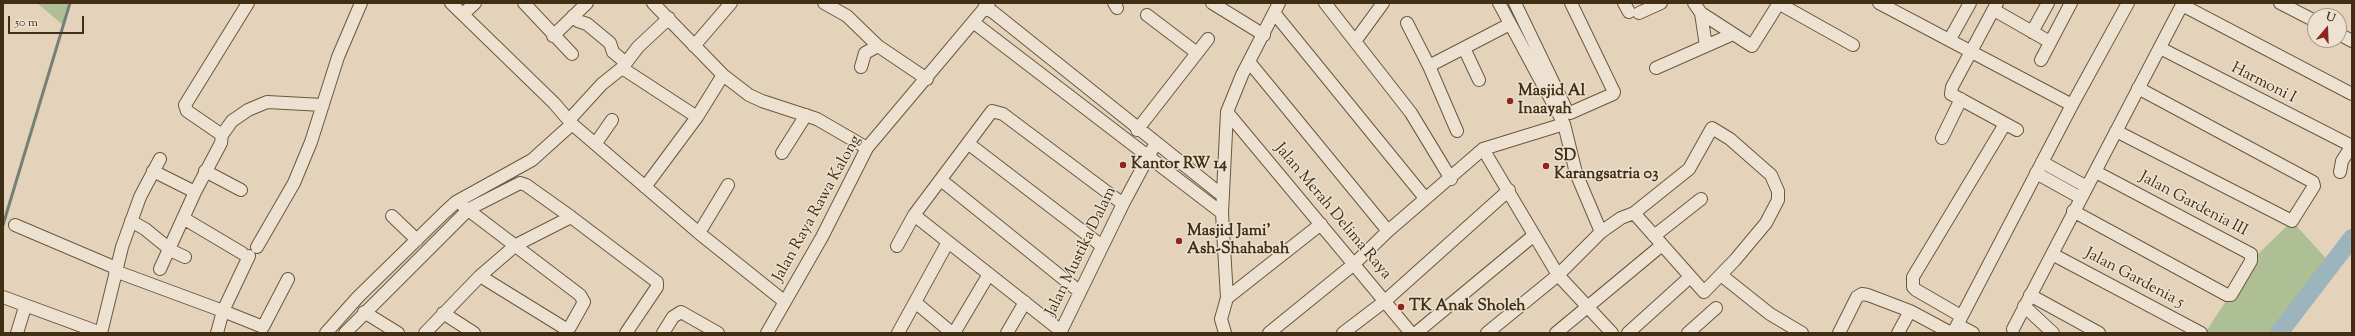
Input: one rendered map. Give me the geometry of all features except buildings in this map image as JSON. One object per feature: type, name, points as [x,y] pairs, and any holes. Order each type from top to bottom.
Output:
[{"type":"street","points":[[222,135],[187,111],[184,105],[248,3]]},
{"type":"street","points":[[217,333],[223,311],[249,252],[294,183],[311,142],[338,57],[361,3]]},
{"type":"street","points":[[451,3],[554,103],[570,122],[699,233],[785,302]]},
{"type":"street","points":[[463,14],[475,3]]},
{"type":"street","points":[[524,3],[553,36],[572,54]]},
{"type":"street","points":[[553,36],[587,3]]},
{"type":"street","points":[[653,3],[723,75],[749,95],[762,101],[806,115],[867,148]]},
{"type":"street","points":[[694,46],[730,3]]},
{"type":"street","points":[[824,3],[847,16],[878,46],[927,79]]},
{"type":"street","points":[[1212,3],[1264,35]]},
{"type":"street","points":[[1325,3],[1356,40],[1411,113],[1451,179]]},
{"type":"street","points":[[1356,40],[1383,3]]},
{"type":"street","points":[[1499,3],[1564,124],[1576,173],[1601,232]]},
{"type":"street","points":[[1515,3],[1567,111],[1570,113],[1613,94],[1614,92],[1571,3]]},
{"type":"street","points":[[1631,9],[1661,3]]},
{"type":"street","points":[[1694,3],[1701,13],[1752,46],[1779,3],[1853,45]]},
{"type":"street","points":[[1878,3],[1950,39],[2072,105]]},
{"type":"street","points":[[1950,39],[1970,3]]},
{"type":"street","points":[[2032,32],[2048,3]]},
{"type":"street","points":[[2042,60],[2071,3]]},
{"type":"street","points":[[1956,327],[2072,105],[2128,3]]},
{"type":"street","points":[[2280,3],[2307,17]]},
{"type":"street","points":[[2013,329],[2073,211],[2096,172],[2138,88],[2183,4],[2352,94]]},
{"type":"street","points":[[986,6],[1137,130],[1222,196]]},
{"type":"street","name":"Jalan Raya Rawa Kalong","points":[[767,333],[822,237],[867,148],[927,79],[986,6]]},
{"type":"street","points":[[2017,130],[1960,100],[1951,94],[1951,91],[1995,7],[2032,32],[2050,42]]},
{"type":"street","points":[[1225,333],[1220,320],[1227,298],[1222,196],[1228,112],[1240,80],[1277,9],[1425,198]]},
{"type":"street","points":[[1701,13],[1706,46]]},
{"type":"street","points":[[1147,15],[1196,54]]},
{"type":"street","points":[[573,16],[578,21],[587,24],[610,44],[613,52],[624,65],[697,117]]},
{"type":"street","points":[[326,333],[358,297],[417,240],[463,206],[532,160],[570,122],[602,84],[624,65],[638,48],[669,18]]},
{"type":"street","points":[[973,22],[1149,155],[1222,213]]},
{"type":"street","points":[[1406,23],[1429,66],[1458,131]]},
{"type":"street","points":[[1429,66],[1510,24]]},
{"type":"street","points":[[1656,68],[1733,34]]},
{"type":"street","points":[[1137,130],[1208,39]]},
{"type":"street","points":[[861,67],[865,53],[878,46]]},
{"type":"street","points":[[1464,48],[1479,80]]},
{"type":"street","name":"Harmoni I","points":[[2160,48],[2352,147]]},
{"type":"street","points":[[1250,62],[1388,231]]},
{"type":"street","points":[[645,187],[697,117],[723,75]]},
{"type":"street","points":[[2116,131],[2292,221],[2314,186],[2313,182],[2138,88]]},
{"type":"street","points":[[1942,138],[1960,100]]},
{"type":"street","points":[[160,269],[168,247],[205,171],[221,142],[222,135],[232,121],[248,110],[267,102],[323,105]]},
{"type":"street","points":[[897,246],[914,215],[969,144],[987,114],[996,111],[1123,204]]},
{"type":"street","name":"Jalan Merah Delima Raya","points":[[1228,112],[1411,333]]},
{"type":"street","points":[[782,153],[806,115]]},
{"type":"street","points":[[596,143],[612,120]]},
{"type":"street","points":[[1269,333],[1354,264],[1425,198],[1451,179],[1483,149],[1564,124]]},
{"type":"street","points":[[1956,327],[1913,287],[1913,277],[2005,124]]},
{"type":"street","points":[[1487,333],[1558,274],[1601,232],[1621,218],[1634,213],[1689,169],[1712,128],[1730,139],[1771,175],[1778,191],[1778,200],[1766,222],[1721,275],[1704,292],[1634,213]]},
{"type":"street","points":[[969,144],[1102,246]]},
{"type":"street","name":"Jalan Mustika Dalam","points":[[1060,332],[1123,204],[1155,144]]},
{"type":"street","points":[[2340,172],[2342,161],[2352,147]]},
{"type":"street","points":[[1483,149],[1509,190],[1533,236],[1558,274],[1612,333]]},
{"type":"street","points":[[3,297],[72,328],[101,333],[115,269],[131,221],[153,171],[160,159]]},
{"type":"street","points":[[2042,162],[2087,187]]},
{"type":"street","points":[[153,171],[195,192]]},
{"type":"street","points":[[205,171],[241,190]]},
{"type":"street","name":"Jalan Gardenia III","points":[[2073,211],[2227,295],[2231,295],[2251,261],[2251,254],[2096,172]]},
{"type":"street","points":[[2036,173],[2081,198]]},
{"type":"street","points":[[941,180],[1080,292]]},
{"type":"street","points":[[345,333],[463,206],[520,184],[526,185],[571,217],[657,282],[657,287],[626,333]]},
{"type":"street","points":[[699,233],[728,185]]},
{"type":"street","points":[[1343,333],[1385,301],[1509,190]]},
{"type":"street","points":[[1556,333],[1588,308],[1701,198]]},
{"type":"street","points":[[463,206],[516,245],[582,297],[584,302],[570,327],[562,327],[480,276]]},
{"type":"street","points":[[914,215],[1025,302],[1060,332]]},
{"type":"street","points":[[392,216],[417,240]]},
{"type":"street","points":[[430,331],[443,313],[480,276],[516,245],[571,217]]},
{"type":"street","points":[[183,218],[249,252]]},
{"type":"street","points":[[131,221],[145,229],[172,251],[185,257]]},
{"type":"street","points":[[1227,298],[1321,224]]},
{"type":"street","points":[[15,225],[115,269],[223,311],[262,330],[288,279]]},
{"type":"street","points":[[1416,333],[1533,236]]},
{"type":"street","points":[[898,333],[948,242]]},
{"type":"street","name":"Jalan Gardenia 5","points":[[2052,254],[2201,333]]},
{"type":"street","points":[[915,302],[953,333],[989,274]]},
{"type":"street","points":[[1721,275],[1770,314],[1802,333]]},
{"type":"street","points":[[1628,333],[1690,277]]},
{"type":"street","points":[[1838,333],[1857,298],[1862,294],[1973,333]]},
{"type":"street","points":[[2030,295],[2098,333]]},
{"type":"street","points":[[1007,333],[1025,302]]},
{"type":"street","points":[[2024,306],[2053,333]]},
{"type":"street","points":[[17,333],[25,307]]},
{"type":"street","points":[[1688,333],[1716,308]]},
{"type":"street","points":[[1898,333],[1910,311]]},
{"type":"street","points":[[364,312],[398,333]]},
{"type":"street","points":[[663,333],[673,317],[681,312],[718,333]]},
{"type":"street","points":[[443,313],[474,333]]},
{"type":"green space","points":[[37,3],[70,3],[63,25]]},
{"type":"green space","points":[[2292,221],[2332,265],[2278,333],[2205,333],[2254,258]]},
{"type":"waterway","points":[[3,225],[70,3]]},
{"type":"waterway","points":[[2279,333],[2352,238]]},
{"type":"place","name":"Masjid Al Inaayah","points":[[1510,101]]},
{"type":"place","name":"Kantor RW 14","points":[[1123,165]]},
{"type":"place","name":"SD Karangsatria 03","points":[[1546,166]]},
{"type":"place","name":"Masjid Jami' Ash-Shahabah","points":[[1179,241]]},
{"type":"place","name":"TK Anak Sholeh","points":[[1401,307]]}]
